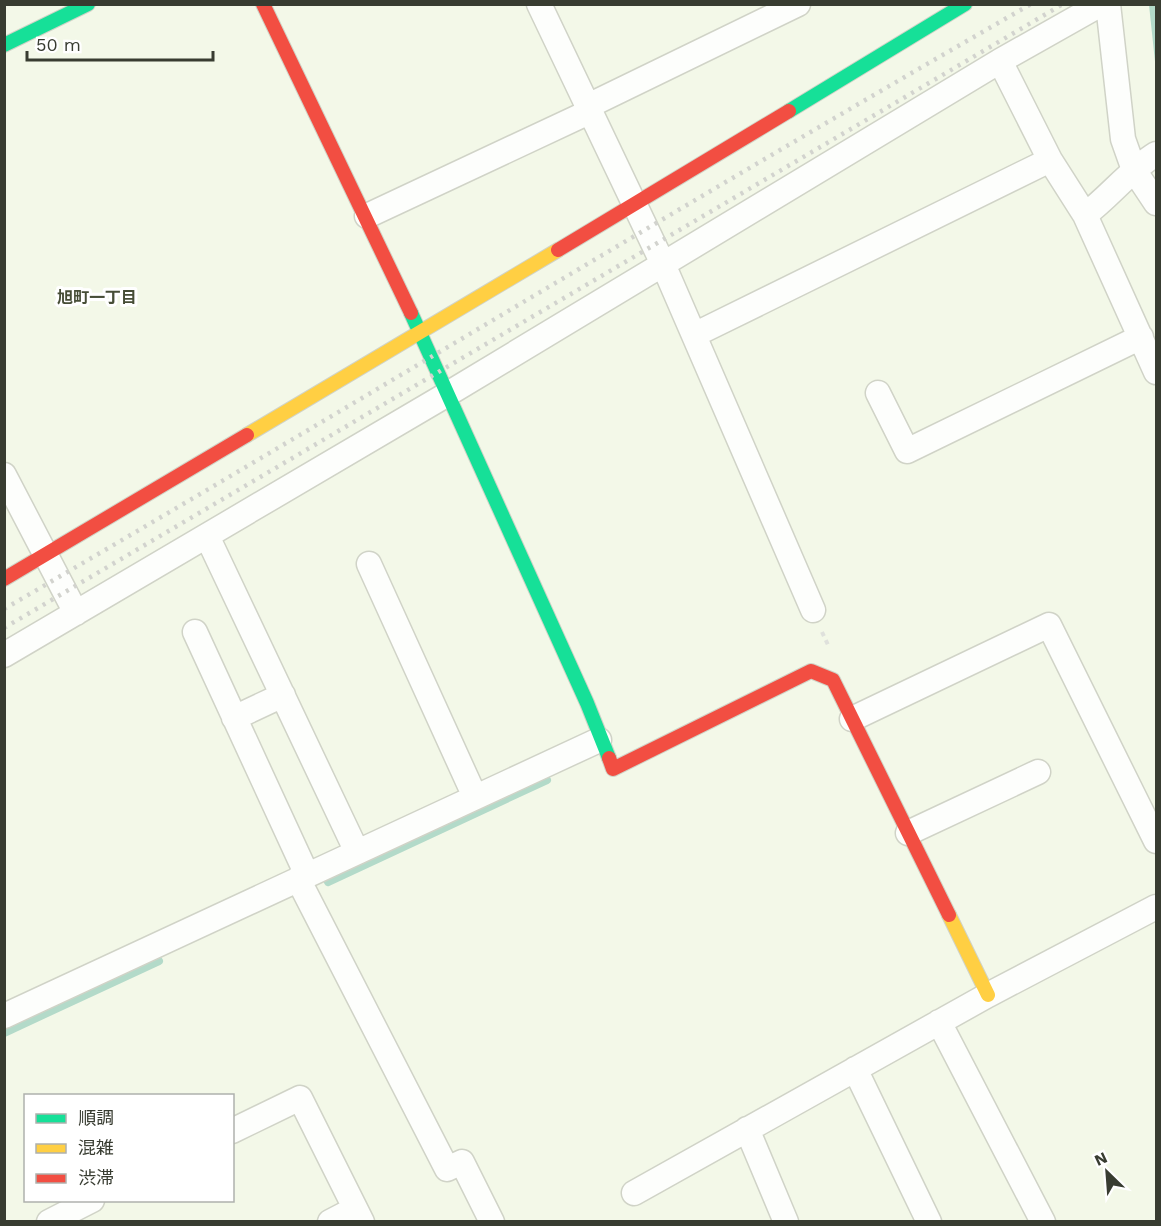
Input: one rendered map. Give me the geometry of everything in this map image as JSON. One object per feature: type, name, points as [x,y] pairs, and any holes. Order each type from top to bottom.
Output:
[{"type":"street","points":[[4,45],[88,4]]},
{"type":"street","points":[[263,4],[367,216],[587,703],[599,740],[613,769],[811,671],[833,680],[988,995]]},
{"type":"street","points":[[539,4],[633,206],[663,264],[813,610]]},
{"type":"street","points":[[367,216],[798,4]]},
{"type":"street","points":[[4,579],[633,206],[965,4]]},
{"type":"street","points":[[4,655],[446,395],[1000,61],[1101,4]]},
{"type":"street","points":[[1108,4],[1123,140],[1146,161],[1156,203]]},
{"type":"street","points":[[1000,61],[1050,160],[1085,215],[1156,372]]},
{"type":"street","points":[[694,335],[1050,160]]},
{"type":"street","points":[[1085,215],[1110,196],[1146,161]]},
{"type":"street","points":[[878,393],[907,451],[1141,338]]},
{"type":"street","points":[[4,475],[76,613]]},
{"type":"street","points":[[207,536],[357,852]]},
{"type":"street","points":[[369,564],[475,797]]},
{"type":"street","points":[[852,719],[1049,625],[1156,841]]},
{"type":"street","points":[[195,632],[303,877],[447,1169],[462,1162],[492,1221]]},
{"type":"street","points":[[234,718],[283,695]]},
{"type":"street","points":[[4,1016],[599,740]]},
{"type":"street","points":[[908,833],[1038,772]]},
{"type":"street","points":[[634,1192],[988,995],[1156,907]]},
{"type":"street","points":[[939,1023],[1043,1221]]},
{"type":"street","points":[[855,1070],[929,1221]]},
{"type":"street","points":[[234,1130],[300,1098],[358,1215],[330,1221]]},
{"type":"street","points":[[747,1129],[786,1221]]},
{"type":"street","points":[[49,1221],[88,1202]]},
{"type":"shaded area","points":[[1149,5],[1156,5],[1156,71]]},
{"type":"waterway","points":[[328,882],[547,780]]},
{"type":"waterway","points":[[4,1033],[159,961]]},
{"type":"railway","points":[[4,609],[1031,4]]},
{"type":"railway","points":[[4,628],[1063,4]]},
{"type":"traffic: fast","points":[[4,45],[88,4]]},
{"type":"traffic: fast","points":[[789,111],[965,4]]},
{"type":"traffic: fast","points":[[411,313],[587,703],[609,758]]},
{"type":"traffic: slow","points":[[247,435],[558,250]]},
{"type":"traffic: slow","points":[[949,915],[988,995]]},
{"type":"traffic: jam","points":[[263,4],[411,313]]},
{"type":"traffic: jam","points":[[558,250],[789,111]]},
{"type":"traffic: jam","points":[[4,579],[247,435]]},
{"type":"traffic: jam","points":[[609,758],[613,769],[811,671],[833,680],[949,915]]},
{"type":"district","name":"旭町一丁目","points":[[97,297]]}]
